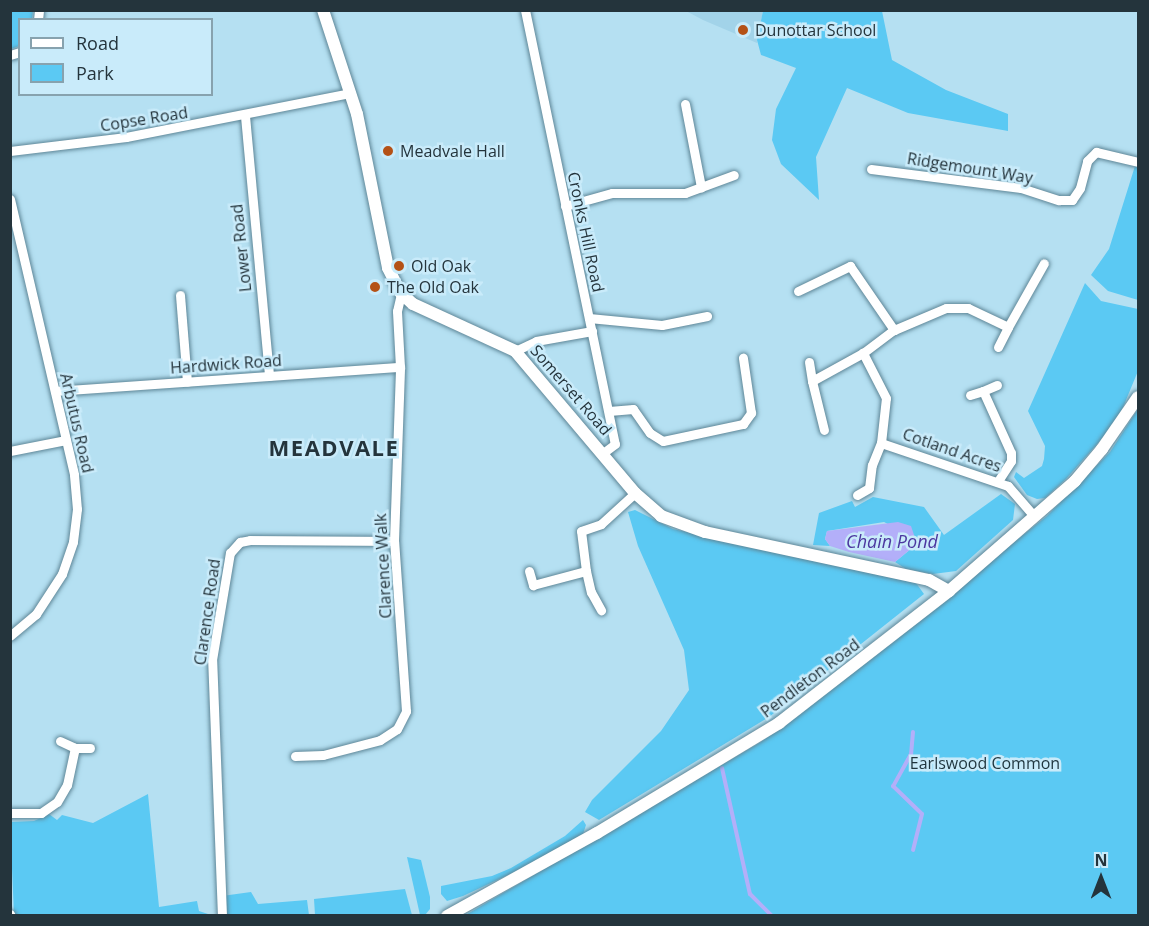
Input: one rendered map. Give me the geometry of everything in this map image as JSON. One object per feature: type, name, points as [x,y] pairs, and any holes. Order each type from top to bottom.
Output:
[{"type":"street","name":"Somerset Road","points":[[323,10],[351,93],[388,268],[401,293],[412,304],[515,351],[635,493],[661,516],[684,526],[929,580],[949,591]]},
{"type":"street","name":"Cronks Hill Road","points":[[525,10],[615,444],[603,453]]},
{"type":"street","name":"Copse Road","points":[[10,151],[105,141],[245,116],[351,93]]},
{"type":"street","points":[[685,104],[701,187]]},
{"type":"street","name":"Lower Road","points":[[245,116],[269,376]]},
{"type":"street","name":"Ridgemount Way","points":[[871,169],[1021,189],[1059,200],[1072,200],[1080,189],[1087,161],[1096,152],[1138,162]]},
{"type":"street","points":[[565,206],[612,193],[663,196],[701,187],[734,175]]},
{"type":"street","name":"Arbutus Road","points":[[10,199],[14,233],[66,440],[77,508],[69,558],[46,602],[10,636]]},
{"type":"street","points":[[998,347],[1044,263]]},
{"type":"street","points":[[798,291],[850,266],[894,330]]},
{"type":"street","name":"Clarence Walk","points":[[295,756],[323,755],[380,740],[397,729],[404,718],[406,704],[394,541],[400,367],[397,311],[401,293]]},
{"type":"street","points":[[180,295],[187,382]]},
{"type":"street","points":[[812,381],[863,353],[894,330],[932,312],[957,307],[980,312],[1008,327]]},
{"type":"street","points":[[589,318],[662,325],[707,316]]},
{"type":"street","points":[[515,351],[536,342],[592,331]]},
{"type":"street","name":"Cotland Acres","points":[[857,495],[869,488],[872,465],[881,443],[886,398],[863,353]]},
{"type":"street","points":[[609,411],[633,409],[650,433],[663,441],[743,424],[751,413],[743,358]]},
{"type":"street","points":[[809,362],[824,430]]},
{"type":"street","name":"Hardwick Road","points":[[55,391],[400,367]]},
{"type":"street","points":[[970,395],[996,385]]},
{"type":"street","points":[[983,391],[1011,453],[1011,461],[998,481]]},
{"type":"street","name":"Pendleton Road","points":[[447,915],[746,746],[949,591],[1034,516],[1102,449],[1138,397]]},
{"type":"street","points":[[10,451],[66,440]]},
{"type":"street","name":"Cotland Acres","points":[[881,443],[998,481],[1016,493],[1034,516]]},
{"type":"street","points":[[601,610],[591,592],[581,531],[601,524],[635,493]]},
{"type":"street","name":"Clarence Road","points":[[222,915],[212,660],[230,553],[240,542],[250,540],[394,541]]},
{"type":"street","points":[[529,570],[533,585],[586,571]]},
{"type":"street","points":[[60,741],[75,748],[90,748]]},
{"type":"street","points":[[10,813],[41,813],[57,802],[65,792],[75,748]]},
{"type":"shaded area","name":"Dunottar School","points":[[686,11],[763,11],[757,43],[703,20]]},
{"type":"green space","points":[[11,10],[33,11],[32,18],[18,18],[18,46],[11,49]]},
{"type":"green space","points":[[763,11],[882,11],[892,60],[946,90],[1008,114],[1008,131],[908,113],[847,88],[816,157],[819,200],[781,164],[772,140],[776,109],[796,68],[761,55],[757,40]]},
{"type":"green space","points":[[1135,166],[1138,167],[1138,300],[1108,291],[1091,275],[1109,249]]},
{"type":"green space","points":[[1085,283],[1101,301],[1138,309],[1138,371],[1119,417],[1105,435],[1066,479],[1045,498],[1037,499],[1027,495],[1014,477],[1016,472],[1024,478],[1042,466],[1044,459],[1045,446],[1028,411]]},
{"type":"green space","name":"Earlswood Common","points":[[1138,409],[1138,915],[464,916],[761,742],[826,693],[1047,516],[1110,452]]},
{"type":"green space","points":[[1001,494],[1015,504],[1013,520],[956,571],[933,574],[906,569],[895,562],[912,548],[915,538],[884,522],[827,531],[825,539],[830,546],[813,545],[819,513],[852,501],[855,507],[873,497],[924,507],[944,535]]},
{"type":"green space","points":[[635,510],[673,529],[916,583],[924,594],[769,717],[599,820],[585,812],[592,800],[661,731],[689,690],[684,650],[638,546],[628,512]]},
{"type":"green space","points":[[148,794],[159,907],[197,901],[199,911],[211,915],[14,915],[10,822],[34,821],[49,814],[57,820],[62,815],[93,823]]},
{"type":"green space","points":[[583,820],[586,825],[583,834],[525,867],[463,896],[447,901],[441,894],[441,886],[492,876],[511,868],[565,836]]},
{"type":"green space","points":[[407,857],[421,860],[430,897],[430,909],[425,915],[420,915]]},
{"type":"green space","points":[[405,889],[412,915],[315,915],[314,899]]},
{"type":"green space","points":[[251,892],[258,904],[307,900],[309,915],[223,915],[222,896]]},
{"type":"water","name":"Chain Pond","points":[[898,522],[911,526],[915,538],[912,548],[895,562],[830,546],[825,539],[827,531]]},
{"type":"waterway","points":[[913,732],[911,754],[893,786],[922,814],[913,850]]},
{"type":"waterway","points":[[722,768],[750,894],[772,916]]},
{"type":"place","name":"Dunottar School","points":[[743,30]]},
{"type":"place","name":"Meadvale Hall","points":[[388,151]]},
{"type":"place","name":"Old Oak","points":[[399,266]]},
{"type":"place","name":"The Old Oak","points":[[375,287]]},
{"type":"district","name":"MEADVALE","points":[[334,448]]}]
